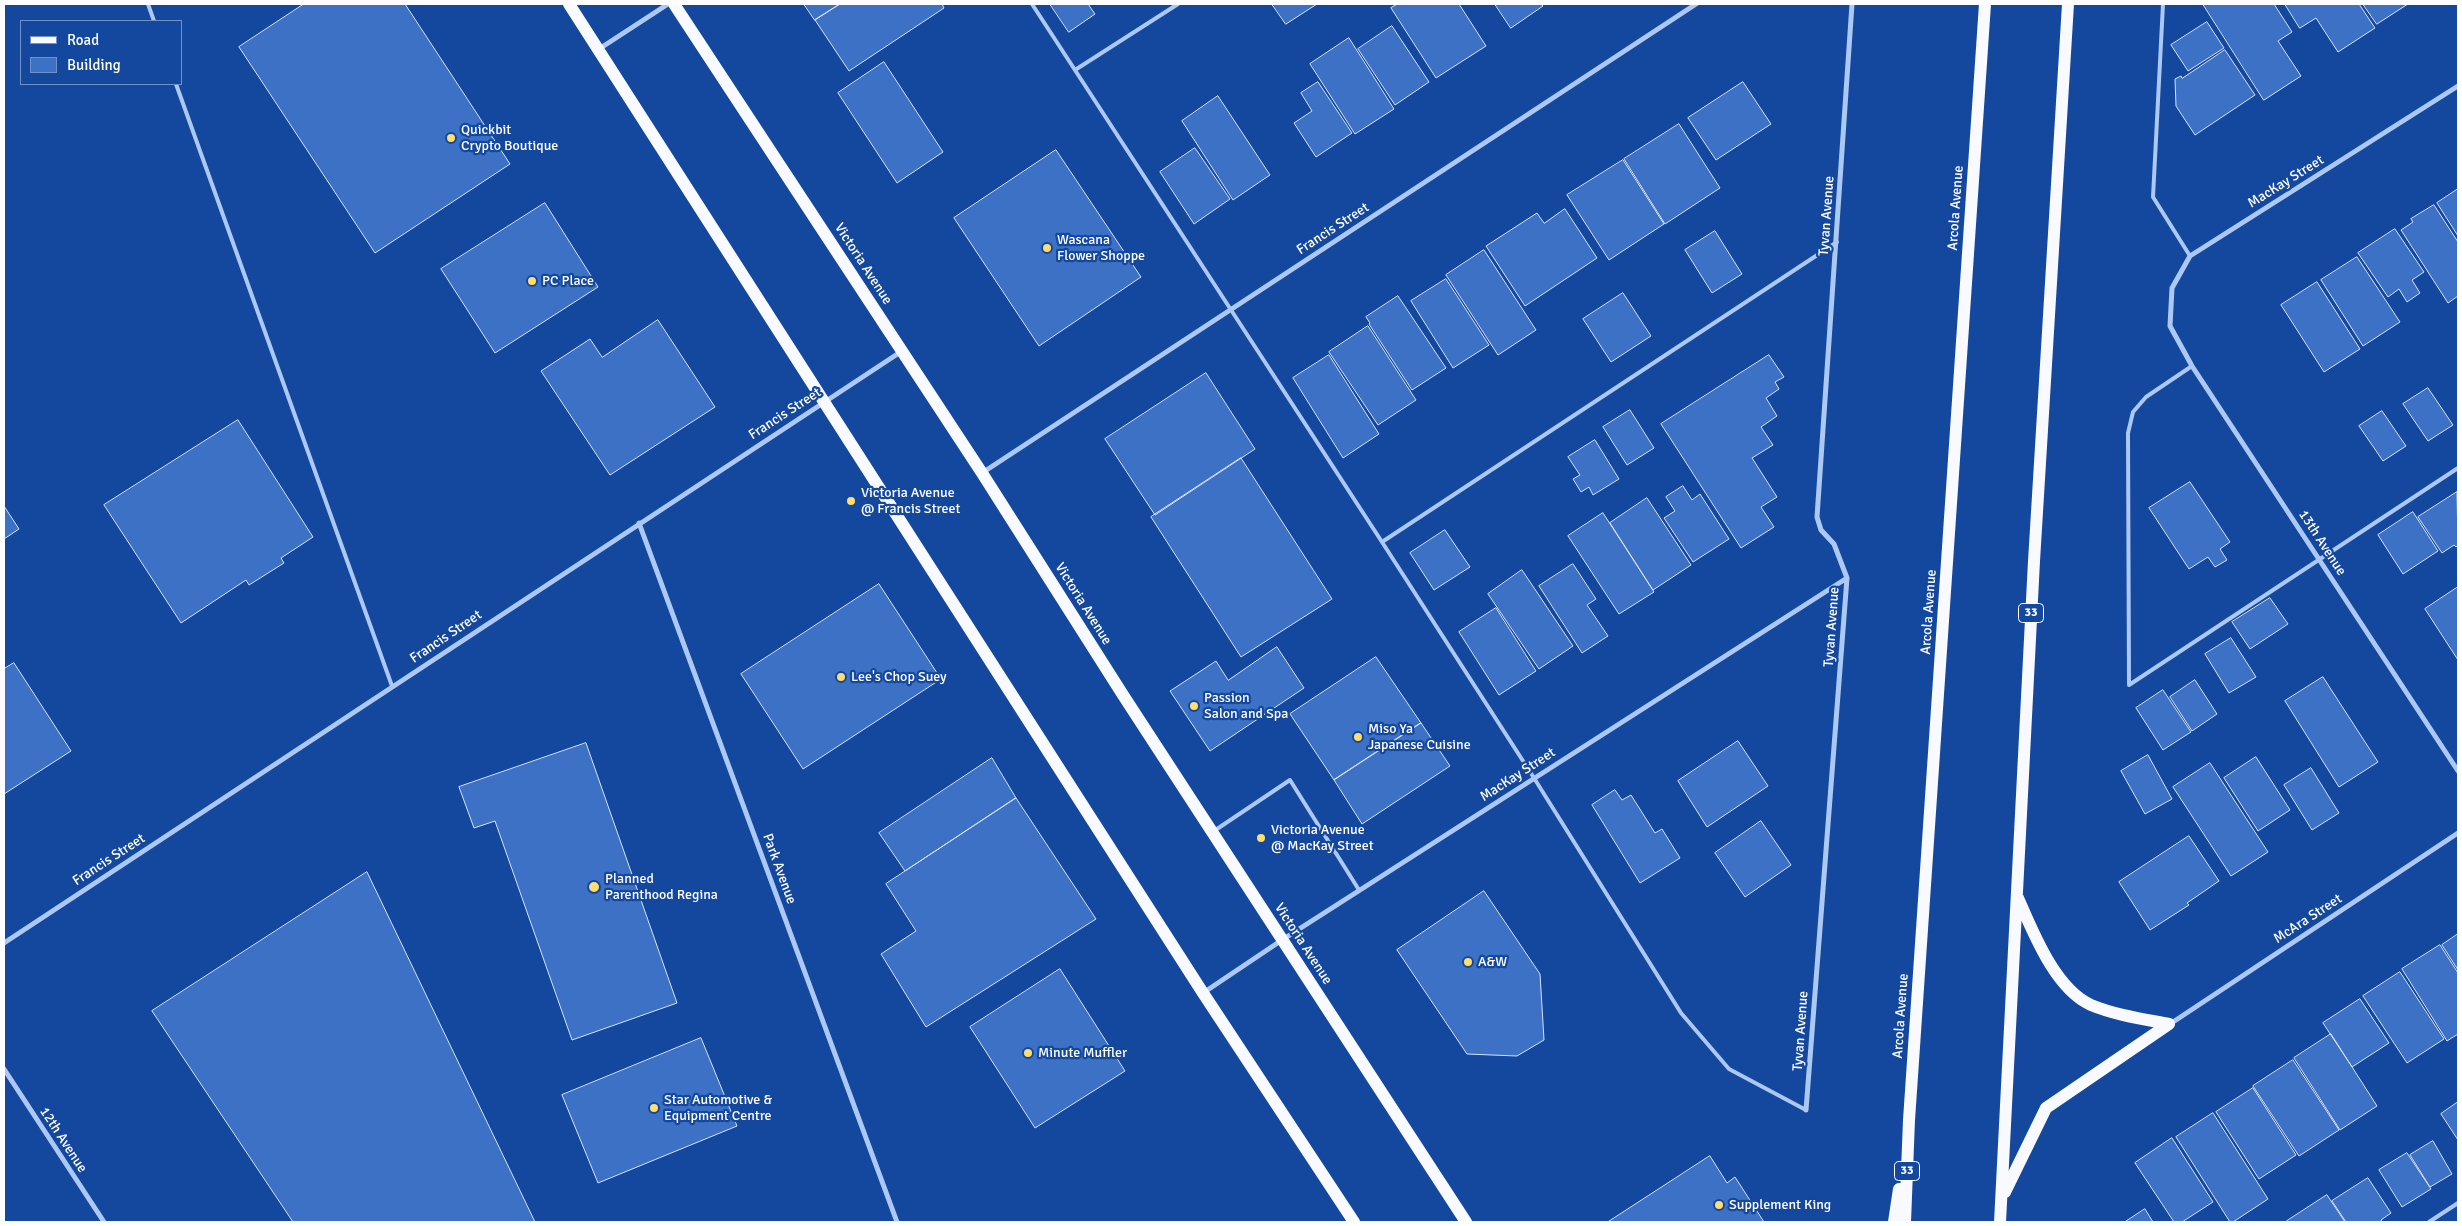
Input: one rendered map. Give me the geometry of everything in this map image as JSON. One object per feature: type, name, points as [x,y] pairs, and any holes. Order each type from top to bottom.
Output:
[{"type":"main road","points":[[569,4],[1203,993],[1354,1222]]},
{"type":"main road","name":"Victoria Avenue","points":[[674,4],[982,473],[1212,832],[1466,1222]]},
{"type":"main road","name":"Arcola Avenue","points":[[1905,1222],[1909,1120],[1985,4]]},
{"type":"main road","name":"33","points":[[2000,1222],[2034,561],[2068,4]]},
{"type":"main road","points":[[2017,896],[2043,953],[2064,983],[2089,1004],[2123,1015],[2169,1024]]},
{"type":"main road","points":[[2002,1198],[2046,1108],[2169,1024]]},
{"type":"main road","points":[[1894,1222],[1909,1120]]},
{"type":"street","points":[[599,50],[668,4]]},
{"type":"street","name":"Francis Street","points":[[982,473],[1696,4]]},
{"type":"street","name":"Tyvan Avenue","points":[[1806,1110],[1847,578],[1834,544],[1821,530],[1817,517],[1852,4]]},
{"type":"street","name":"MacKay Street","points":[[2170,326],[2172,288],[2190,256],[2458,86]]},
{"type":"street","name":"13th Avenue","points":[[2170,326],[2192,366],[2458,771]]},
{"type":"street","name":"Francis Street","points":[[4,943],[902,351]]},
{"type":"street","name":"Park Avenue","points":[[639,523],[897,1222]]},
{"type":"street","name":"MacKay Street","points":[[1203,993],[1282,940],[1847,578]]},
{"type":"street","name":"McAra Street","points":[[2169,1024],[2458,833]]},
{"type":"street","name":"12th Avenue","points":[[4,1069],[104,1222]]},
{"type":"lane","points":[[148,4],[154,20]]},
{"type":"lane","points":[[1032,4],[1534,778],[1681,1013],[1729,1068],[1806,1110]]},
{"type":"lane","points":[[1075,70],[1178,4]]},
{"type":"lane","points":[[2163,4],[2153,197],[2190,256]]},
{"type":"lane","points":[[176,85],[392,686]]},
{"type":"lane","points":[[1382,542],[1837,242]]},
{"type":"lane","points":[[2192,366],[2146,397],[2133,412],[2128,433],[2129,685],[2458,468]]},
{"type":"lane","points":[[1212,832],[1290,780],[1360,890]]},
{"type":"lane","points":[[2430,1222],[2458,1203]]},
{"type":"building","points":[[304,4],[405,4],[510,164],[375,253],[239,47]]},
{"type":"building","points":[[804,4],[840,4],[815,20]]},
{"type":"building","points":[[840,4],[942,4],[944,8],[849,71],[815,20]]},
{"type":"building","points":[[1050,4],[1088,4],[1095,14],[1069,32]]},
{"type":"building","points":[[1272,4],[1317,4],[1286,24]]},
{"type":"building","points":[[1398,4],[1459,4],[1486,46],[1436,78],[1391,8]]},
{"type":"building","points":[[1495,4],[1541,4],[1543,6],[1511,28]]},
{"type":"building","points":[[2203,4],[2274,4],[2292,32],[2278,41],[2301,76],[2264,100]]},
{"type":"building","points":[[2285,4],[2359,4],[2375,28],[2338,52],[2316,18],[2300,28]]},
{"type":"building","points":[[2363,4],[2408,4],[2377,24]]},
{"type":"building","points":[[2207,22],[2224,48],[2188,71],[2171,45]]},
{"type":"building","points":[[1392,26],[1429,82],[1395,105],[1358,49]]},
{"type":"building","points":[[1349,38],[1394,109],[1355,134],[1310,64]]},
{"type":"building","points":[[2225,50],[2255,95],[2195,135],[2176,106],[2175,79],[2181,76],[2182,78]]},
{"type":"building","points":[[884,62],[943,152],[897,183],[838,93]]},
{"type":"building","points":[[1318,82],[1352,133],[1316,157],[1294,123],[1312,111],[1301,93]]},
{"type":"building","points":[[1743,82],[1771,124],[1716,160],[1688,118]]},
{"type":"building","points":[[1218,96],[1270,175],[1233,200],[1182,121]]},
{"type":"building","points":[[1679,124],[1720,188],[1665,224],[1624,159]]},
{"type":"building","points":[[1195,148],[1230,199],[1194,224],[1160,172]]},
{"type":"building","name":"Wascana Flower Shoppe","points":[[1056,150],[1141,277],[1039,346],[954,218]]},
{"type":"building","points":[[1623,160],[1664,224],[1609,260],[1567,195]]},
{"type":"building","points":[[2458,189],[2458,236],[2437,203]]},
{"type":"building","points":[[545,203],[598,287],[495,353],[441,269]]},
{"type":"building","points":[[2434,205],[2458,242],[2458,296],[2448,303],[2401,230],[2413,222],[2411,219]]},
{"type":"building","points":[[1565,209],[1597,258],[1525,306],[1486,246],[1537,213],[1544,223]]},
{"type":"building","points":[[2395,229],[2424,272],[2412,280],[2420,293],[2407,302],[2399,289],[2388,297],[2358,253]]},
{"type":"building","points":[[1715,231],[1742,274],[1712,293],[1685,250]]},
{"type":"building","points":[[1484,250],[1536,330],[1498,355],[1446,275]]},
{"type":"building","points":[[2357,257],[2400,322],[2363,346],[2321,280]]},
{"type":"building","points":[[1446,279],[1489,345],[1453,368],[1411,301]]},
{"type":"building","points":[[2317,282],[2360,349],[2324,372],[2281,305]]},
{"type":"building","points":[[1623,293],[1651,336],[1611,362],[1583,319]]},
{"type":"building","points":[[1398,296],[1446,368],[1412,390],[1366,317]]},
{"type":"building","points":[[658,320],[715,407],[610,475],[541,371],[590,339],[602,357]]},
{"type":"building","points":[[1368,326],[1416,400],[1378,425],[1329,352]]},
{"type":"building","points":[[1329,355],[1379,434],[1343,458],[1293,378]]},
{"type":"building","points":[[1769,355],[1784,377],[1775,382],[1779,389],[1766,398],[1777,416],[1761,427],[1773,445],[1752,458],[1777,497],[1761,507],[1774,527],[1741,548],[1661,424]]},
{"type":"building","points":[[1206,373],[1255,449],[1155,515],[1105,439]]},
{"type":"building","points":[[2428,388],[2453,425],[2428,441],[2403,404]]},
{"type":"building","points":[[1630,410],[1654,448],[1627,465],[1603,427]]},
{"type":"building","points":[[2382,411],[2406,446],[2383,461],[2359,426]]},
{"type":"building","points":[[238,420],[313,537],[281,558],[284,563],[249,585],[246,580],[181,623],[104,505]]},
{"type":"building","points":[[1595,440],[1619,479],[1593,495],[1589,487],[1581,492],[1573,479],[1580,475],[1568,457]]},
{"type":"building","points":[[1241,458],[1332,599],[1241,657],[1151,517]]},
{"type":"building","points":[[2190,482],[2230,542],[2220,549],[2227,560],[2215,567],[2208,557],[2189,569],[2149,508]]},
{"type":"building","points":[[1683,486],[1692,500],[1700,494],[1729,539],[1693,562],[1664,518],[1675,511],[1666,497]]},
{"type":"building","points":[[2457,492],[2458,545],[2456,547],[2454,545],[2442,553],[2418,517]]},
{"type":"building","points":[[1647,498],[1691,565],[1653,590],[1610,523]]},
{"type":"building","points":[[4,506],[19,529],[4,539]]},
{"type":"building","points":[[2413,512],[2438,551],[2403,574],[2378,535]]},
{"type":"building","points":[[1603,513],[1654,592],[1619,614],[1568,536]]},
{"type":"building","points":[[1445,530],[1470,567],[1434,590],[1410,553]]},
{"type":"building","points":[[1573,564],[1596,599],[1587,605],[1608,636],[1582,653],[1539,586]]},
{"type":"building","points":[[1522,570],[1573,646],[1539,669],[1488,594]]},
{"type":"building","name":"Lee's Chop Suey","points":[[879,584],[941,679],[803,769],[741,674]]},
{"type":"building","points":[[2458,587],[2458,660],[2425,609]]},
{"type":"building","points":[[2270,598],[2288,624],[2250,649],[2232,622]]},
{"type":"building","points":[[1496,608],[1536,671],[1499,695],[1459,632]]},
{"type":"building","points":[[2231,638],[2256,677],[2229,693],[2205,654]]},
{"type":"building","points":[[1277,647],[1304,688],[1210,751],[1170,691],[1216,661],[1228,680]]},
{"type":"building","points":[[1376,657],[1421,723],[1334,780],[1290,714]]},
{"type":"building","points":[[14,663],[71,751],[4,794],[4,669]]},
{"type":"building","points":[[2323,677],[2378,762],[2339,787],[2285,701]]},
{"type":"building","points":[[2195,680],[2217,714],[2192,731],[2170,697]]},
{"type":"building","points":[[2163,690],[2191,732],[2163,750],[2136,708]]},
{"type":"building","points":[[1421,723],[1450,766],[1362,824],[1334,780]]},
{"type":"building","points":[[1738,741],[1768,786],[1707,827],[1678,781]]},
{"type":"building","points":[[586,743],[677,1003],[572,1040],[495,821],[474,828],[459,787]]},
{"type":"building","points":[[2148,755],[2172,799],[2145,814],[2121,771]]},
{"type":"building","points":[[2256,757],[2290,810],[2258,831],[2224,778]]},
{"type":"building","points":[[992,758],[1016,798],[905,871],[879,833]]},
{"type":"building","points":[[2210,763],[2268,852],[2231,876],[2173,787]]},
{"type":"building","points":[[2311,768],[2339,813],[2312,830],[2284,785]]},
{"type":"building","points":[[1615,790],[1622,800],[1631,795],[1655,833],[1662,829],[1680,858],[1640,883],[1592,805]]},
{"type":"building","points":[[1016,798],[1096,919],[926,1027],[881,954],[916,931],[886,884]]},
{"type":"building","points":[[1761,821],[1791,865],[1745,897],[1715,853]]},
{"type":"building","points":[[2189,836],[2219,881],[2187,903],[2189,905],[2150,930],[2119,882]]},
{"type":"building","points":[[367,872],[535,1222],[293,1222],[152,1011]]},
{"type":"building","name":"A&W","points":[[1484,891],[1540,974],[1544,1040],[1517,1056],[1467,1054],[1397,950]]},
{"type":"building","points":[[2458,934],[2458,970],[2442,945]]},
{"type":"building","points":[[2440,945],[2458,973],[2458,1034],[2447,1041],[2402,969]]},
{"type":"building","points":[[1060,969],[1125,1071],[1035,1128],[970,1027]]},
{"type":"building","points":[[2400,972],[2444,1039],[2407,1063],[2363,996]]},
{"type":"building","points":[[2360,999],[2389,1043],[2352,1067],[2323,1023]]},
{"type":"building","points":[[2331,1034],[2377,1106],[2340,1130],[2294,1058]]},
{"type":"building","points":[[701,1038],[737,1126],[598,1183],[562,1095]]},
{"type":"building","points":[[2293,1060],[2339,1130],[2299,1156],[2253,1086]]},
{"type":"building","points":[[2253,1088],[2296,1155],[2259,1179],[2216,1112]]},
{"type":"building","points":[[2458,1102],[2458,1140],[2441,1114]]},
{"type":"building","points":[[2213,1113],[2268,1199],[2233,1222],[2230,1222],[2176,1137]]},
{"type":"building","points":[[2172,1138],[2213,1202],[2182,1222],[2174,1222],[2135,1163]]},
{"type":"building","points":[[2433,1141],[2452,1174],[2430,1187],[2410,1155]]},
{"type":"building","points":[[2407,1153],[2431,1189],[2402,1207],[2379,1170]]},
{"type":"building","points":[[1710,1156],[1727,1183],[1735,1177],[1764,1222],[1608,1222]]},
{"type":"building","points":[[2368,1178],[2391,1213],[2381,1220],[2382,1222],[2346,1222],[2332,1201]]},
{"type":"building","points":[[2327,1195],[2345,1222],[2287,1221]]},
{"type":"building","points":[[2145,1209],[2153,1222],[2125,1222]]},
{"type":"place","name":"Quickbit Crypto Boutique","points":[[451,138]]},
{"type":"place","name":"Wascana Flower Shoppe","points":[[1047,248]]},
{"type":"place","name":"PC Place","points":[[532,281]]},
{"type":"place","name":"Victoria Avenue @ Francis Street","points":[[851,501]]},
{"type":"place","name":"Lee's Chop Suey","points":[[841,677]]},
{"type":"place","name":"Passion Salon and Spa","points":[[1194,706]]},
{"type":"place","name":"Miso Ya Japanese Cuisine","points":[[1358,737]]},
{"type":"place","name":"Victoria Avenue @ MacKay Street","points":[[1261,838]]},
{"type":"place","name":"Planned Parenthood Regina","points":[[594,887]]},
{"type":"place","name":"A&W","points":[[1468,962]]},
{"type":"place","name":"Minute Muffler","points":[[1028,1053]]},
{"type":"place","name":"Star Automotive & Equipment Centre","points":[[654,1108]]},
{"type":"place","name":"Supplement King","points":[[1719,1205]]}]
